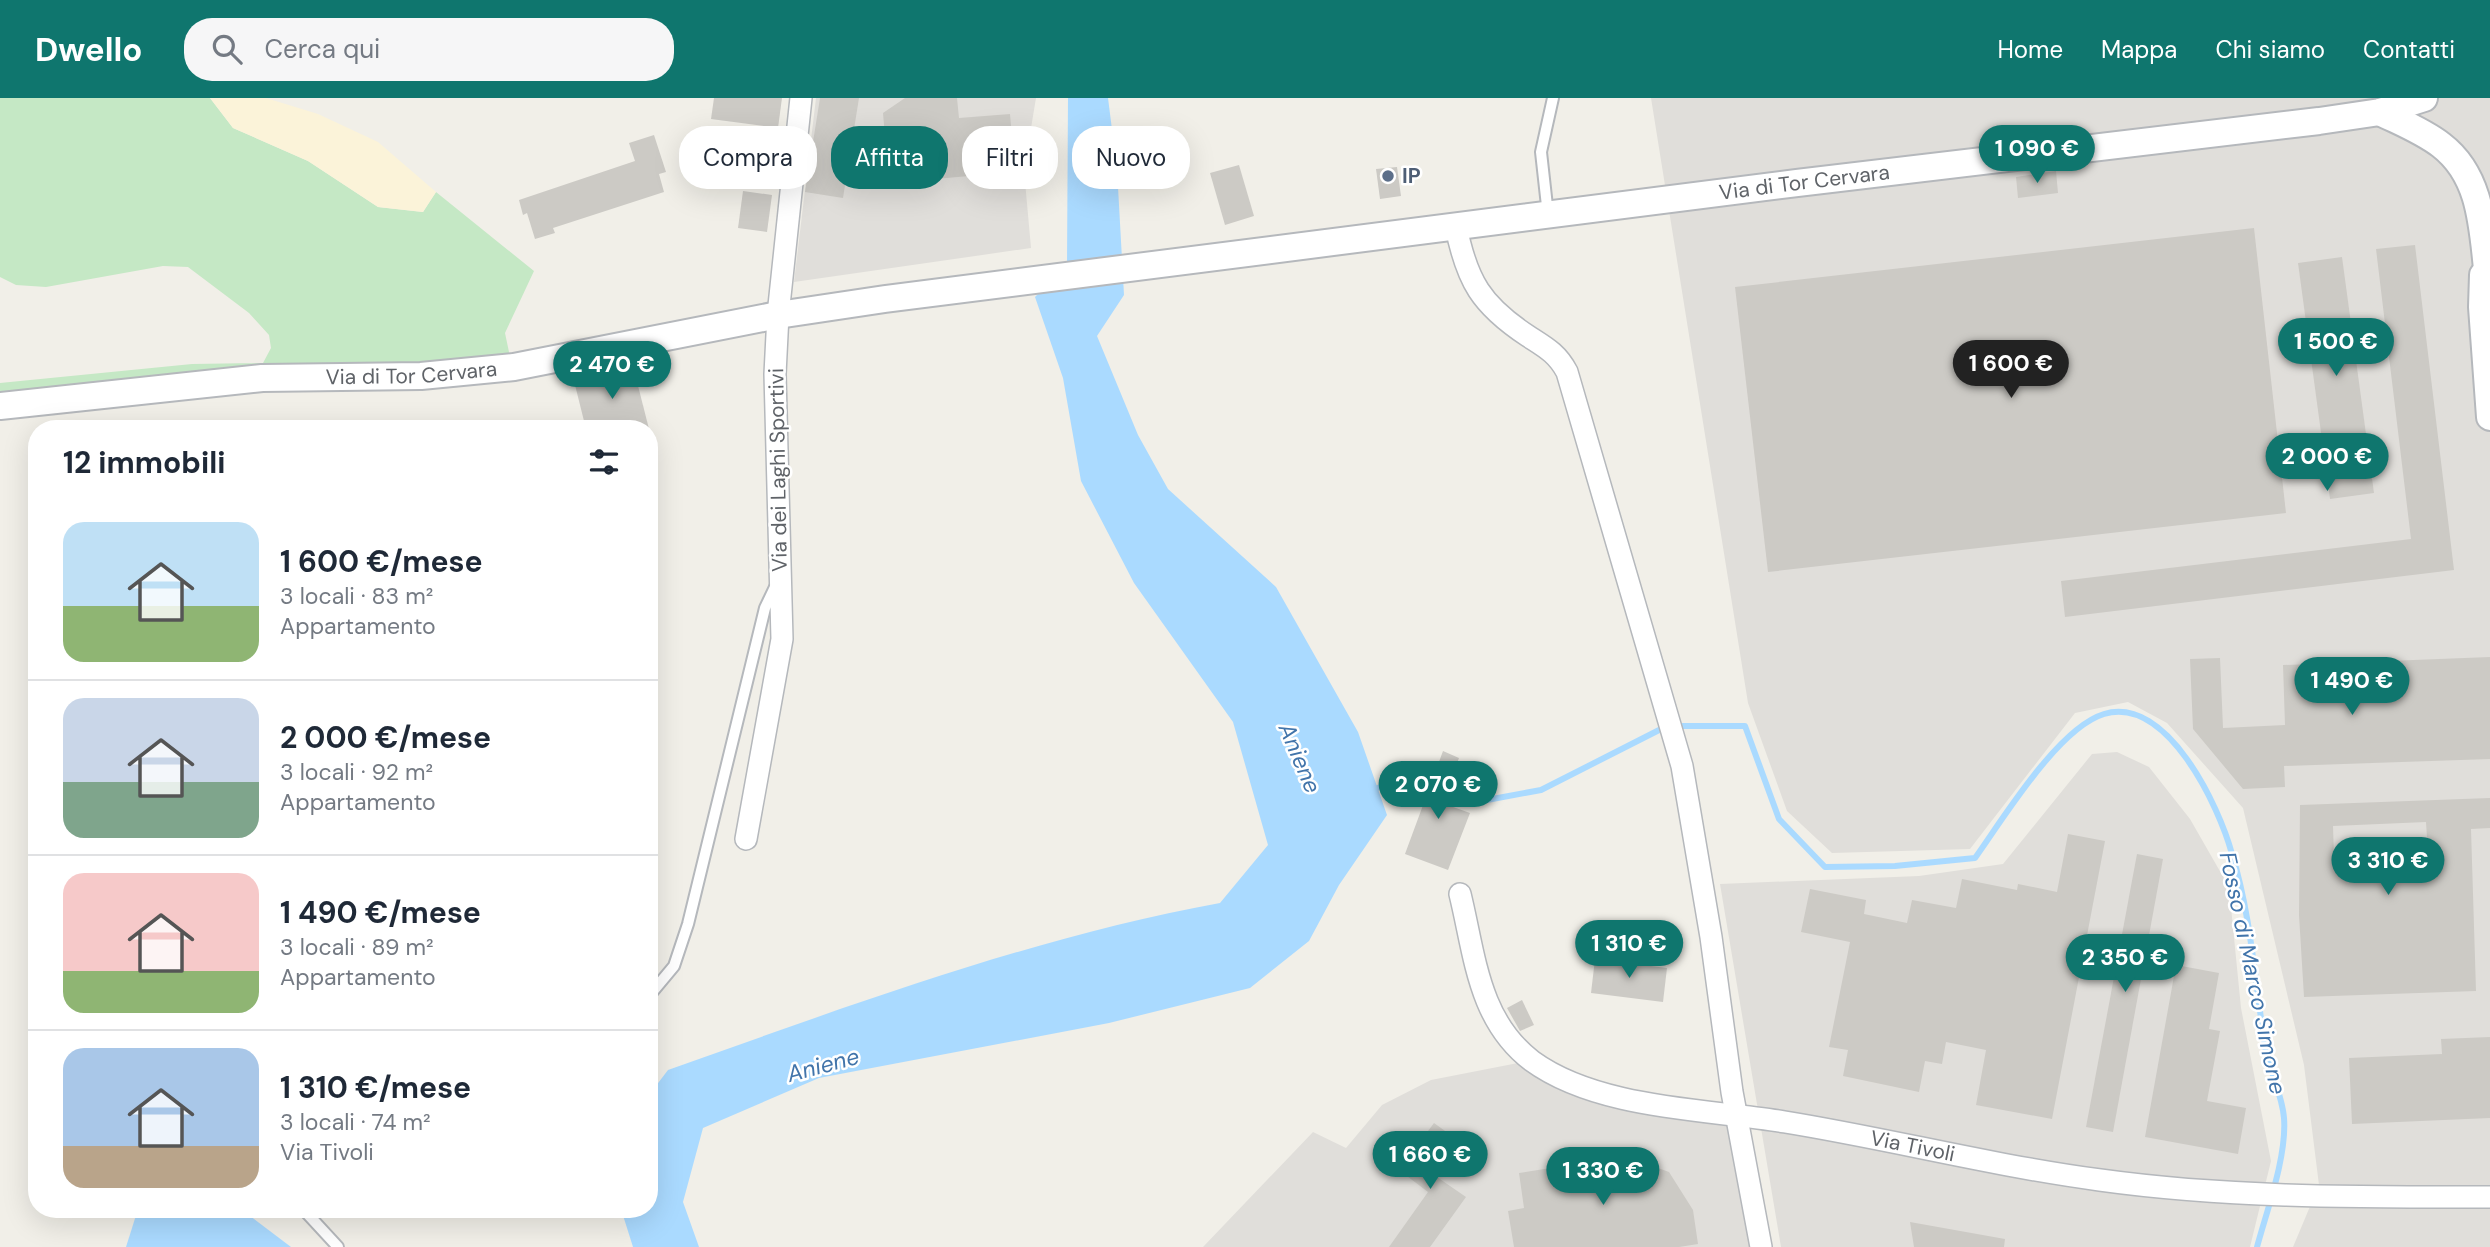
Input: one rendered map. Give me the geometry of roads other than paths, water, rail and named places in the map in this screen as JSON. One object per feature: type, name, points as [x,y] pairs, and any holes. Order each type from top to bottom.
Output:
[{"type":"street","name":"Via dei Laghi Sportivi","points":[[746,839],[782,639],[774,412],[778,315],[801,98]]},
{"type":"street","name":"Via di Tor Cervara","points":[[0,406],[262,378],[421,376],[514,367],[778,315],[1026,281],[1456,228],[2424,98]]},
{"type":"street","points":[[2379,105],[2440,144],[2463,168],[2476,194],[2490,293]]},
{"type":"street","points":[[1456,228],[1471,282],[1482,298],[1527,336],[1548,347],[1567,372],[1682,766],[1711,937],[1736,1115],[1761,1247]]},
{"type":"street","points":[[2485,256],[2482,307],[2490,417]]},
{"type":"street","name":"Via Tivoli","points":[[1460,894],[1492,1017],[1528,1057],[1566,1079],[1615,1096],[1643,1103],[1736,1115],[2100,1180],[2229,1194],[2490,1197]]},
{"type":"lane","points":[[1548,215],[1541,152],[1553,98]]},
{"type":"lane","points":[[658,985],[674,966],[688,924],[765,608],[779,579]]},
{"type":"lane","points":[[311,1218],[338,1247]]},
{"type":"water","name":"Aniene","points":[[1068,98],[1108,98],[1112,126],[1072,126],[1072,189],[1118,189],[1124,295],[1097,336],[1138,435],[1168,489],[1276,587],[1358,732],[1387,815],[1339,885],[1309,941],[1250,988],[1109,1023],[819,1078],[703,1128],[683,1202],[699,1247],[633,1247],[624,1218],[658,1218],[658,1083],[668,1070],[872,998],[1010,954],[1149,918],[1220,903],[1268,845],[1233,722],[1134,583],[1081,481],[1063,378],[1035,297],[1067,265]]},
{"type":"water","points":[[135,1218],[253,1218],[291,1247],[126,1247]]},
{"type":"waterway","name":"Fosso di Marco Simone","points":[[1371,790],[1422,774],[1487,800],[1541,790],[1667,726],[1745,726],[1779,819],[1825,867],[1895,866],[1975,858],[2016,799],[2050,755],[2068,737],[2086,723],[2104,714],[2127,713],[2149,721],[2169,737],[2202,784],[2225,833],[2244,901],[2265,1046],[2284,1118],[2279,1166],[2257,1247]]},
{"type":"place","name":"IP","points":[[1388,176]]}]
